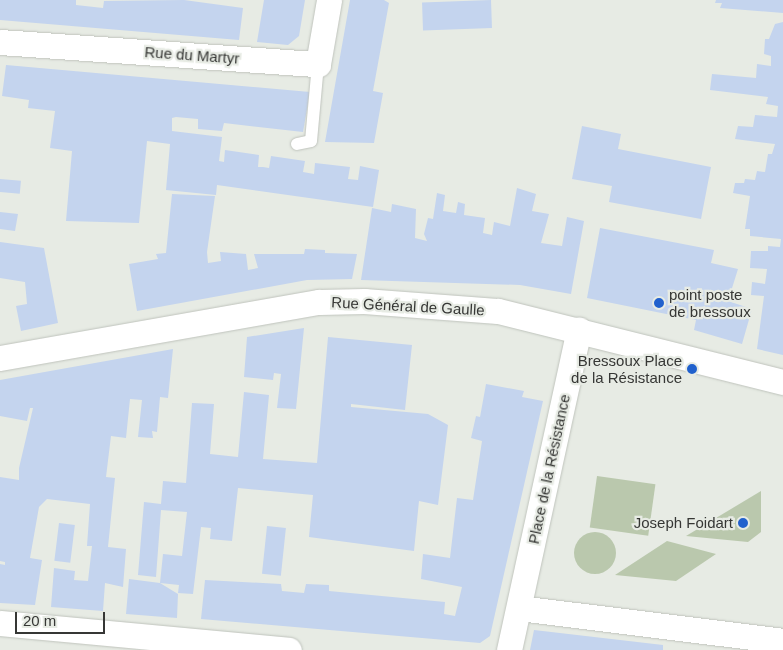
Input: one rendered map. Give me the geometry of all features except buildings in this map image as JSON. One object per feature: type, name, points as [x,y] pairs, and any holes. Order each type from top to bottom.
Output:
[{"type":"street","points":[[318,64],[329,0]]},
{"type":"street","name":"Rue du Martyr","points":[[0,42],[318,64]]},
{"type":"street","name":"Rue Général de Gaulle","points":[[0,358],[320,302],[455,306],[498,311],[783,382]]},
{"type":"street","name":"Place de la Résistance","points":[[509,650],[579,330]]},
{"type":"street","points":[[519,608],[783,641]]},
{"type":"street","points":[[0,623],[289,650]]},
{"type":"lane","points":[[296,144],[311,141],[318,64]]},
{"type":"green space","points":[[597,476],[655,484],[648,536],[590,527]]},
{"type":"green space","points":[[761,491],[761,532],[748,542],[686,536]]},
{"type":"green space","points":[[599,532],[607,535],[613,541],[616,553],[613,565],[607,571],[591,574],[583,571],[577,565],[574,549],[577,541],[583,535]]},
{"type":"green space","points":[[667,541],[716,554],[676,581],[615,575]]},
{"type":"place","name":"point poste de bressoux","points":[[659,303]]},
{"type":"place","name":"Bressoux Place de la Résistance","points":[[692,369]]},
{"type":"place","name":"Joseph Foidart","points":[[743,523]]}]
